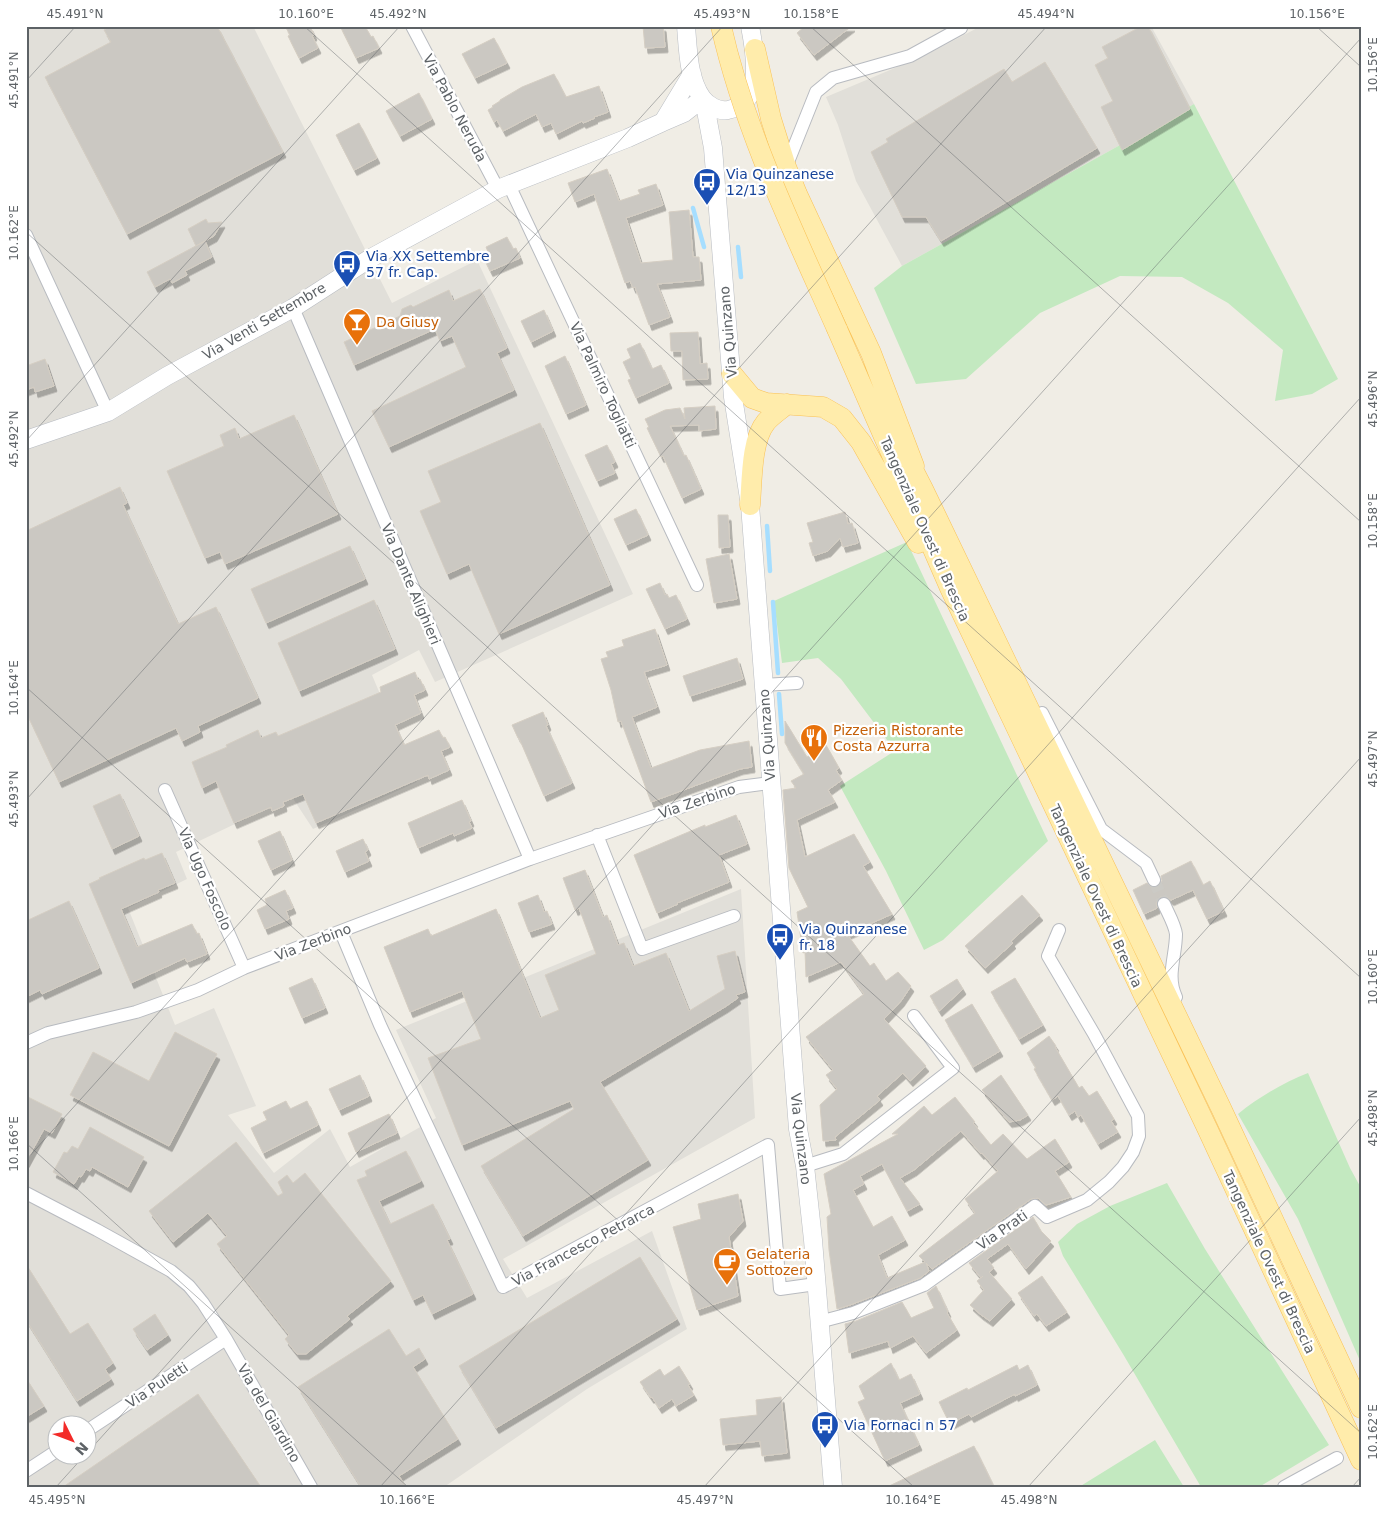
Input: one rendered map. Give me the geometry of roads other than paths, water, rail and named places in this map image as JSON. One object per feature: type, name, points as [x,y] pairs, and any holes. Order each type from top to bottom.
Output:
[{"type":"main road","name":"Tangenziale Ovest di Brescia","points":[[721,26],[742,103],[764,163],[950,588],[1211,1137],[1361,1460]]},
{"type":"main road","points":[[755,49],[771,119],[786,168],[871,353],[923,489]]},
{"type":"main road","name":"Tangenziale Ovest di Brescia","points":[[837,329],[923,489],[1221,1108],[1361,1408]]},
{"type":"main road","points":[[732,374],[752,398],[766,403],[823,407],[842,418],[861,442],[925,555],[950,588]]},
{"type":"main road","points":[[750,505],[755,446],[765,423],[787,404]]},
{"type":"street","name":"Via Pablo Neruda","points":[[412,26],[503,187]]},
{"type":"street","name":"Via Quinzano","points":[[686,26],[692,74],[704,100],[713,148],[734,397],[750,505],[798,1128],[805,1166],[832,1487]]},
{"type":"street","points":[[704,100],[713,107],[723,111],[734,109],[751,94],[755,80],[755,49],[750,26]]},
{"type":"street","points":[[786,168],[816,92],[833,78],[910,56],[962,27]]},
{"type":"street","points":[[663,122],[692,74]]},
{"type":"street","name":"Via Venti Settembre","points":[[26,440],[108,412],[167,376],[293,308],[370,259],[503,187],[684,113],[704,100]]},
{"type":"street","name":"Via Quinzano","points":[[713,148],[723,111]]},
{"type":"street","name":"Via Palmiro Togliatti","points":[[503,187],[697,586]]},
{"type":"street","points":[[26,235],[108,412]]},
{"type":"street","name":"Via Dante Alighieri","points":[[293,308],[530,859]]},
{"type":"street","points":[[998,644],[1023,676],[1101,829],[1146,863],[1154,880]]},
{"type":"street","points":[[763,685],[797,683]]},
{"type":"street","name":"Via Zerbino","points":[[26,1043],[48,1034],[136,1012],[198,990],[244,968],[597,835],[739,787],[770,783]]},
{"type":"street","name":"Via Ugo Foscolo","points":[[166,790],[244,968]]},
{"type":"street","points":[[597,835],[642,949],[734,916]]},
{"type":"street","points":[[1164,904],[1176,932],[1171,988],[1212,1071],[1221,1108]]},
{"type":"street","name":"Via Prati","points":[[819,1322],[854,1313],[924,1285],[1035,1206],[1047,1217],[1087,1200],[1124,1167],[1133,1152],[1139,1136],[1138,1116],[1094,1034],[1048,956],[1059,930]]},
{"type":"street","name":"Via Francesco Petrarca","points":[[341,932],[380,1025],[503,1287],[768,1145],[780,1289],[816,1284]]},
{"type":"street","points":[[805,1166],[843,1154],[953,1068],[914,1016]]},
{"type":"street","name":"Via del Giardino","points":[[26,1193],[171,1271],[189,1286],[203,1303],[226,1339],[312,1487]]},
{"type":"street","name":"Via Puletti","points":[[98,1423],[226,1339]]},
{"type":"street","points":[[26,1471],[48,1457]]},
{"type":"street","points":[[1284,1487],[1337,1458]]},
{"type":"waterway","points":[[693,208],[704,247]]},
{"type":"waterway","points":[[738,247],[741,277]]},
{"type":"waterway","points":[[767,526],[770,571]]},
{"type":"waterway","points":[[773,602],[778,673]]},
{"type":"waterway","points":[[779,694],[782,734]]},
{"type":"tunnel","points":[[1154,880],[1164,904]]},
{"type":"place","name":"Via Quinzanese 12/13","points":[[707,206]]},
{"type":"place","name":"Via XX Settembre 57 fr. Cap.","points":[[347,288]]},
{"type":"place","name":"Da Giusy","points":[[357,346]]},
{"type":"place","name":"Pizzeria Ristorante Costa Azzurra","points":[[814,762]]},
{"type":"place","name":"Via Quinzanese fr. 18","points":[[780,961]]},
{"type":"place","name":"Gelateria Sottozero","points":[[727,1286]]},
{"type":"place","name":"Via Fornaci n 57","points":[[825,1449]]}]
